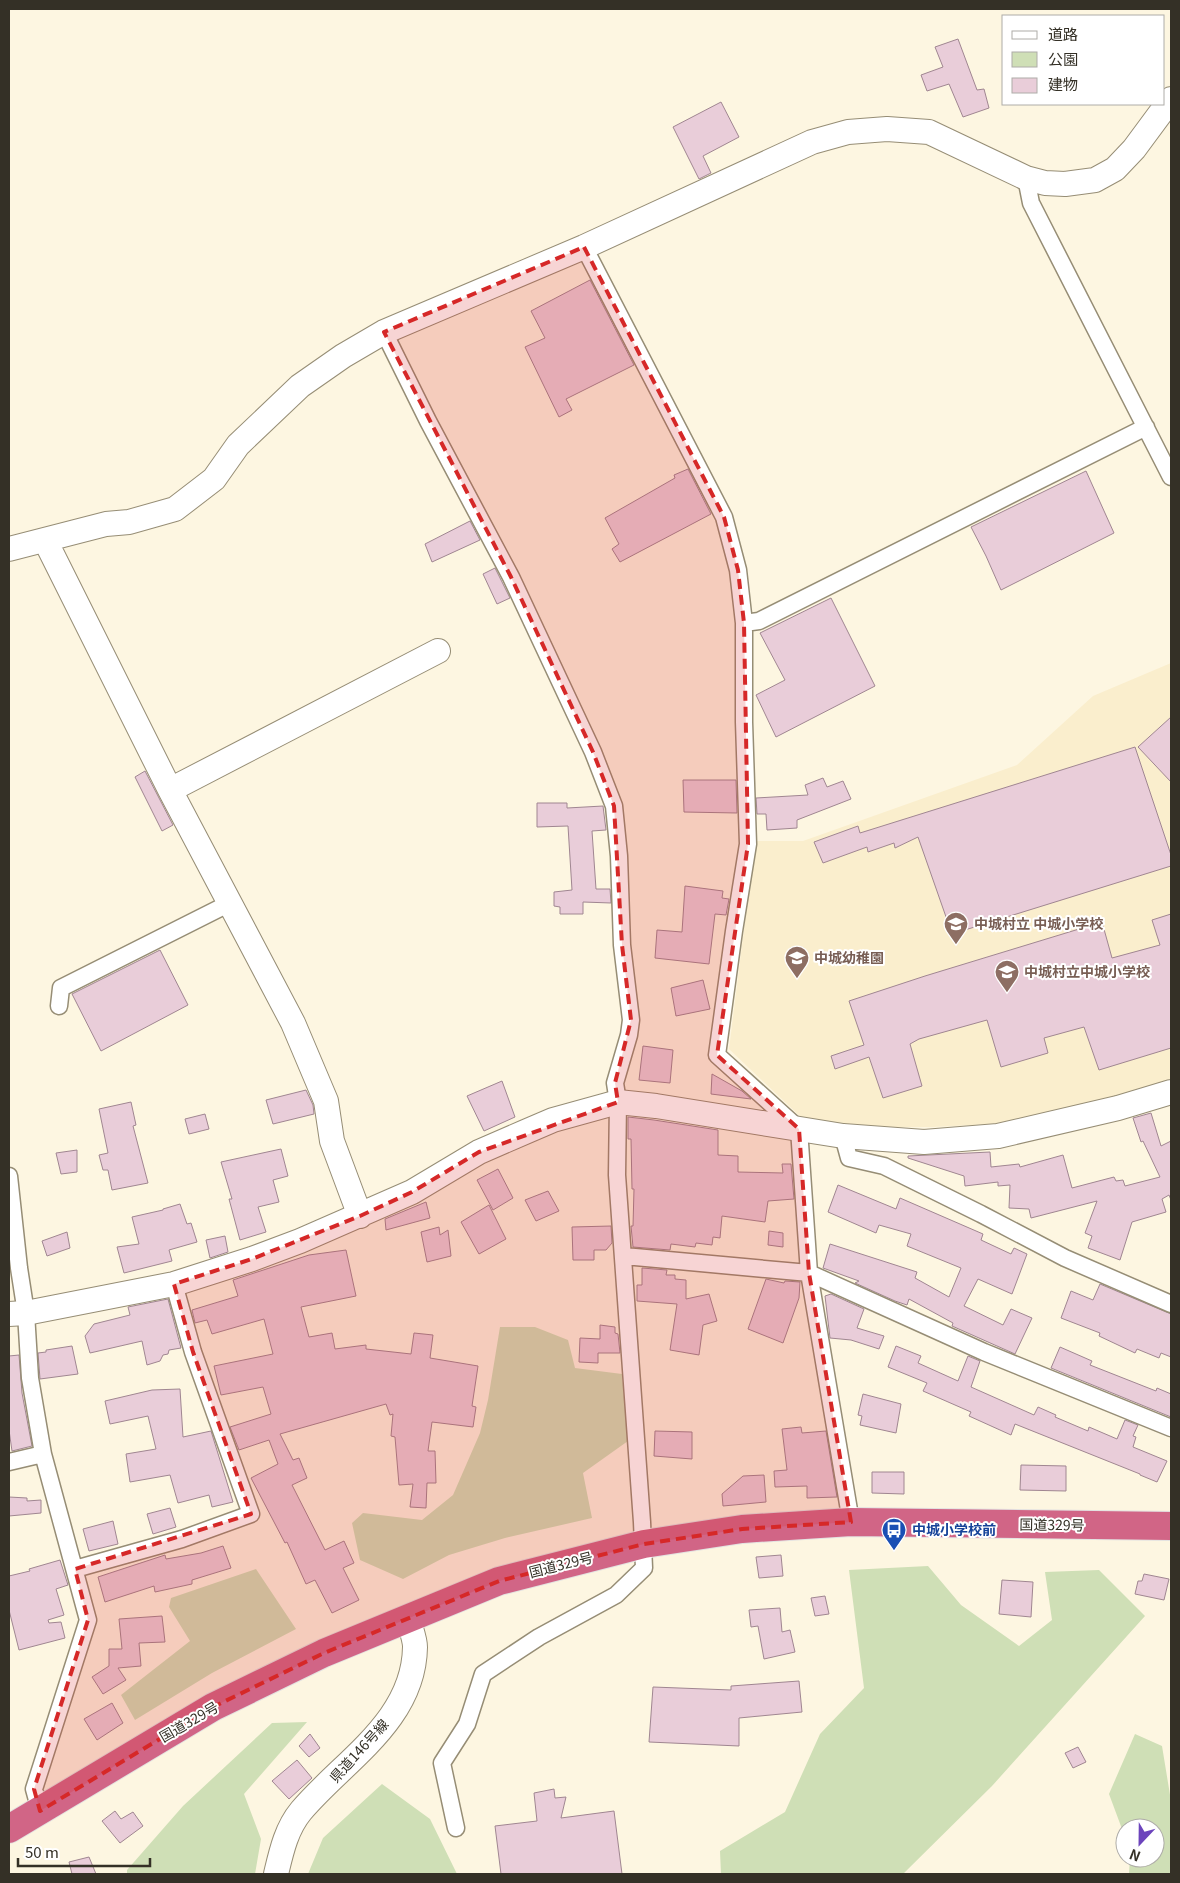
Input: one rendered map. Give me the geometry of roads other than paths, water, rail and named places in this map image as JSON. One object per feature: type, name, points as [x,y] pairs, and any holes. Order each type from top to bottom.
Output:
[{"type":"highway","name":"国道329号","points":[[9,1829],[213,1708],[324,1653],[499,1581],[644,1544],[742,1529],[851,1522],[1171,1526]]},
{"type":"street","points":[[9,549],[106,524],[129,522],[175,509],[214,479],[238,445],[300,386],[343,356],[384,332],[584,247],[812,142],[848,132],[887,129],[929,132],[1026,178],[1045,183],[1065,184],[1095,180],[1115,170],[1134,149],[1171,99]]},
{"type":"street","points":[[1026,178],[1032,203],[1171,477]]},
{"type":"street","points":[[584,247],[724,517],[738,570],[744,623],[744,722],[748,844],[718,1035],[717,1055],[800,1129],[809,1273],[851,1522]]},
{"type":"street","points":[[384,332],[428,421],[512,577],[593,752],[614,806],[619,856],[622,945],[631,1020],[629,1035],[615,1083],[618,1102],[617,1175],[644,1544],[644,1568],[616,1595],[539,1637],[483,1674],[467,1724],[442,1763],[456,1828]]},
{"type":"street","points":[[744,623],[759,621],[1146,427]]},
{"type":"street","points":[[45,540],[170,790],[293,1023],[326,1101],[332,1141],[360,1216]]},
{"type":"street","points":[[170,790],[438,651]]},
{"type":"street","points":[[59,1006],[61,988],[230,903]]},
{"type":"street","points":[[17,1314],[174,1284],[252,1260],[360,1216],[412,1192],[479,1152],[525,1132],[553,1120],[618,1102],[656,1106],[843,1136],[924,1142],[998,1136],[1118,1108],[1171,1092]]},
{"type":"street","points":[[843,1136],[849,1158],[884,1166],[1065,1258],[1171,1304]]},
{"type":"street","points":[[9,1176],[19,1268],[17,1314],[43,1454],[88,1620],[34,1789],[40,1811]]},
{"type":"street","points":[[624,1256],[809,1273],[984,1352],[1171,1428]]},
{"type":"street","points":[[75,1569],[182,1539],[251,1514],[193,1352],[174,1284]]},
{"type":"street","points":[[9,1462],[43,1454]]},
{"type":"street","name":"県道146号線","points":[[276,1874],[284,1842],[300,1812],[380,1732],[404,1696],[410,1677],[415,1647],[408,1618]]},
{"type":"place","name":"中城村立 中城小学校","points":[[956,945]]},
{"type":"place","name":"中城幼稚園","points":[[797,979]]},
{"type":"place","name":"中城村立中城小学校","points":[[1007,993]]},
{"type":"place","name":"中城小学校前","points":[[894,1551]]}]
